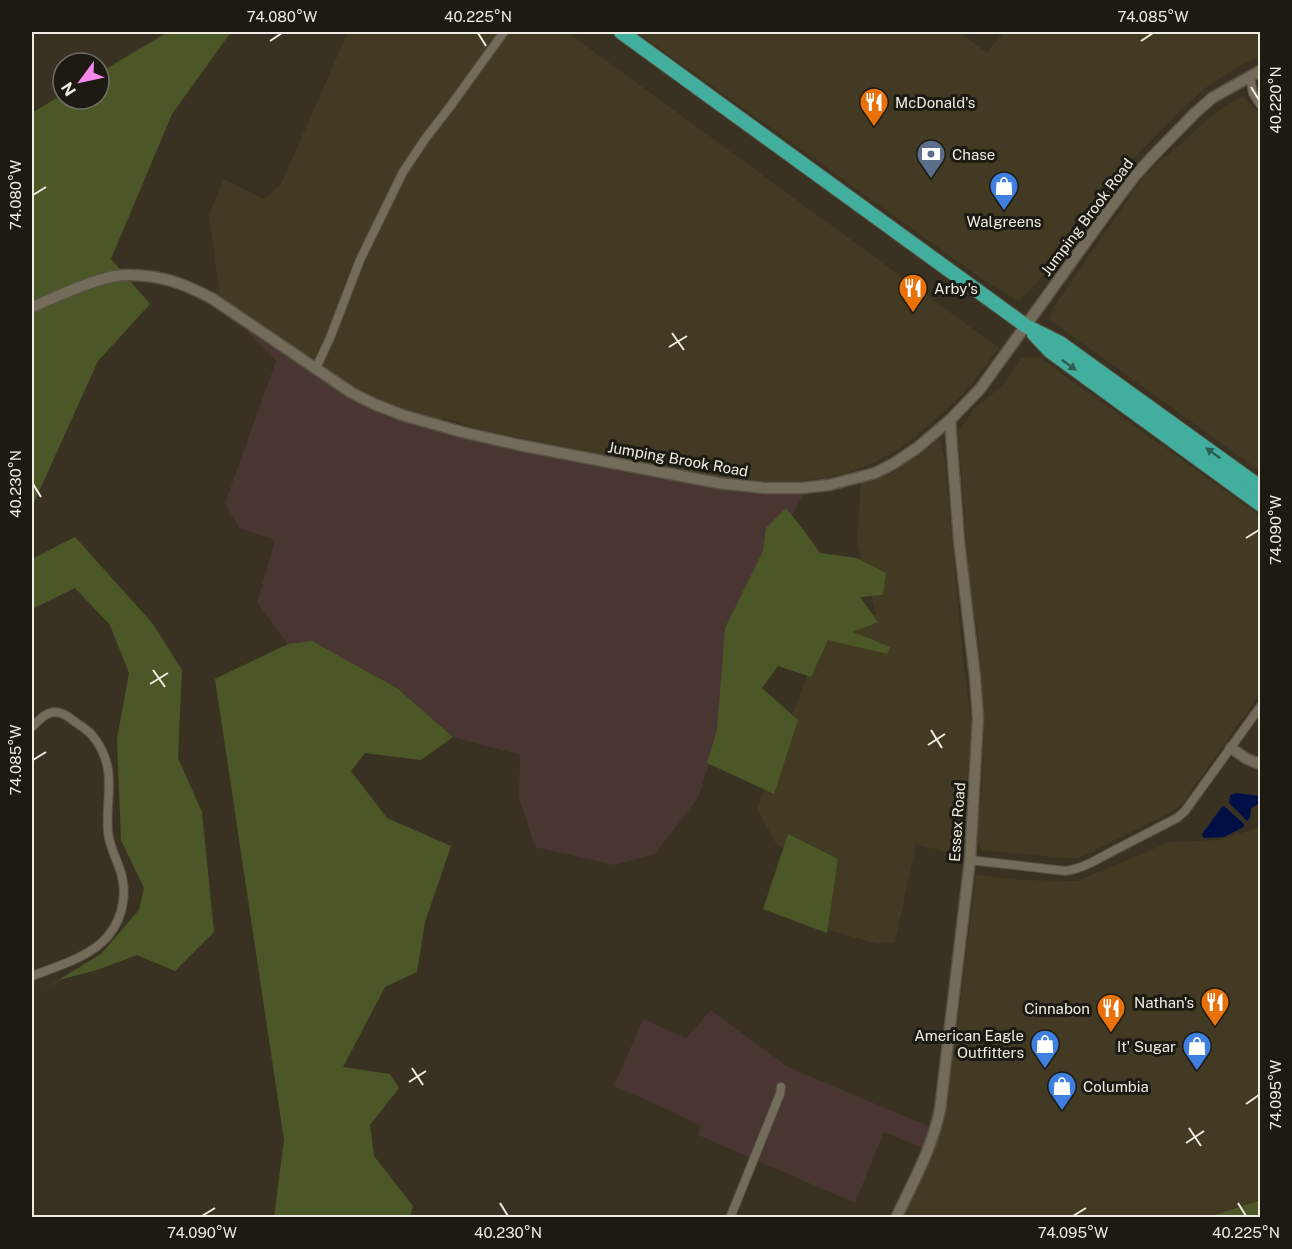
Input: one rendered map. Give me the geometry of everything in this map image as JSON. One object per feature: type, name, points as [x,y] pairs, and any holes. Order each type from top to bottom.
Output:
[{"type":"highway","points":[[621,32],[1026,326],[1060,343],[1260,487]]},
{"type":"highway","points":[[1026,326],[1050,351],[1260,504]]},
{"type":"street","points":[[316,368],[360,260],[403,172],[504,32]]},
{"type":"street","name":"Jumping Brook Road","points":[[32,308],[81,286],[117,275],[164,278],[195,289],[213,299],[352,393],[402,415],[519,445],[676,476],[765,488],[816,487],[874,473],[904,458],[950,420],[980,389],[1142,167],[1212,98],[1260,71]]},
{"type":"street","points":[[1250,77],[1260,85]]},
{"type":"street","points":[[1250,77],[1253,93],[1260,104]]},
{"type":"street","name":"Essex Road","points":[[896,1218],[924,1162],[940,1110],[970,860],[978,718],[959,541],[950,420]]},
{"type":"street","points":[[970,860],[1065,871],[1085,866],[1188,808],[1260,707]]},
{"type":"street","points":[[32,727],[48,713],[64,714],[91,734],[103,751],[110,777],[108,834],[123,878],[124,897],[120,916],[109,936],[98,946],[32,976]]},
{"type":"street","points":[[1231,748],[1247,759],[1260,764]]},
{"type":"street","points":[[730,1218],[781,1087]]},
{"type":"shaded area","points":[[348,32],[567,32],[999,348],[960,397],[898,450],[852,471],[827,478],[801,481],[765,481],[719,476],[521,438],[468,426],[444,417],[439,426],[374,405],[216,299],[219,291],[209,214],[224,179],[264,199],[281,184]]},
{"type":"shaded area","points":[[637,32],[959,32],[987,53],[1004,32],[1260,32],[1260,56],[1209,85],[1180,111],[1134,158],[1048,271],[1019,301],[985,281]]},
{"type":"shaded area","points":[[1243,96],[1260,115],[1260,471],[1050,320],[1053,308],[1145,175],[1219,110]]},
{"type":"shaded area","points":[[216,299],[374,405],[455,434],[575,461],[739,491],[804,492],[729,638],[718,737],[698,798],[655,854],[615,865],[535,847],[519,798],[520,755],[453,737],[397,688],[312,641],[288,644],[257,603],[275,540],[239,528],[225,503],[276,361]]},
{"type":"shaded area","points":[[1039,357],[1260,516],[1260,694],[1181,805],[1162,817],[1077,859],[982,850],[976,840],[982,790],[984,728],[979,647],[969,575],[958,431],[974,409],[1004,384],[1022,358]]},
{"type":"shaded area","points":[[940,439],[945,461],[963,661],[972,725],[961,856],[916,844],[895,942],[877,944],[827,929],[835,863],[777,845],[757,809],[823,633],[876,614],[857,543],[861,478],[874,479],[894,472]]},
{"type":"shaded area","points":[[1236,793],[1260,796],[1260,803],[1251,808],[1250,818],[1247,821],[1229,803],[1230,795]]},
{"type":"shaded area","points":[[1224,806],[1244,824],[1244,827],[1224,837],[1203,837],[1202,834]]},
{"type":"shaded area","points":[[1260,827],[1260,1199],[1203,1218],[901,1218],[938,1140],[952,1069],[976,875],[1022,880],[1077,881],[1170,842],[1220,840]]},
{"type":"shaded area","points":[[711,1010],[788,1067],[935,1129],[927,1150],[884,1132],[855,1203],[698,1135],[701,1126],[614,1086],[643,1019],[686,1038]]},
{"type":"green space","points":[[168,32],[231,32],[172,114],[111,259],[150,304],[98,361],[32,507],[32,113],[51,101],[51,111],[111,111],[111,66]]},
{"type":"green space","points":[[786,508],[820,553],[857,558],[886,573],[883,595],[860,597],[878,622],[853,632],[890,647],[887,654],[828,640],[811,677],[778,666],[762,688],[798,720],[774,794],[707,763],[717,730],[725,628],[763,551],[766,528]]},
{"type":"green space","points":[[75,537],[153,624],[182,670],[178,758],[202,812],[214,932],[175,971],[137,955],[97,970],[59,980],[32,996],[101,954],[139,910],[144,888],[121,840],[117,739],[129,673],[110,625],[75,588],[32,609],[32,559]]},
{"type":"green space","points":[[312,641],[397,688],[453,737],[421,760],[365,753],[351,771],[387,818],[451,846],[425,922],[417,972],[385,987],[343,1067],[390,1074],[399,1088],[370,1125],[374,1156],[413,1206],[410,1217],[274,1217],[284,1140],[215,679],[288,644]]},
{"type":"green space","points":[[788,834],[838,859],[827,933],[763,909]]},
{"type":"green space","points":[[1260,1200],[1260,1217],[1208,1217]]},
{"type":"place","name":"McDonald's","points":[[874,128]]},
{"type":"place","name":"Chase","points":[[931,180]]},
{"type":"place","name":"Walgreens","points":[[1004,212]]},
{"type":"place","name":"Arby's","points":[[913,314]]},
{"type":"place","name":"Nathan's","points":[[1215,1028]]},
{"type":"place","name":"Cinnabon","points":[[1111,1034]]},
{"type":"place","name":"American Eagle Outfitters","points":[[1045,1070]]},
{"type":"place","name":"It' Sugar","points":[[1197,1072]]},
{"type":"place","name":"Columbia","points":[[1062,1112]]}]
